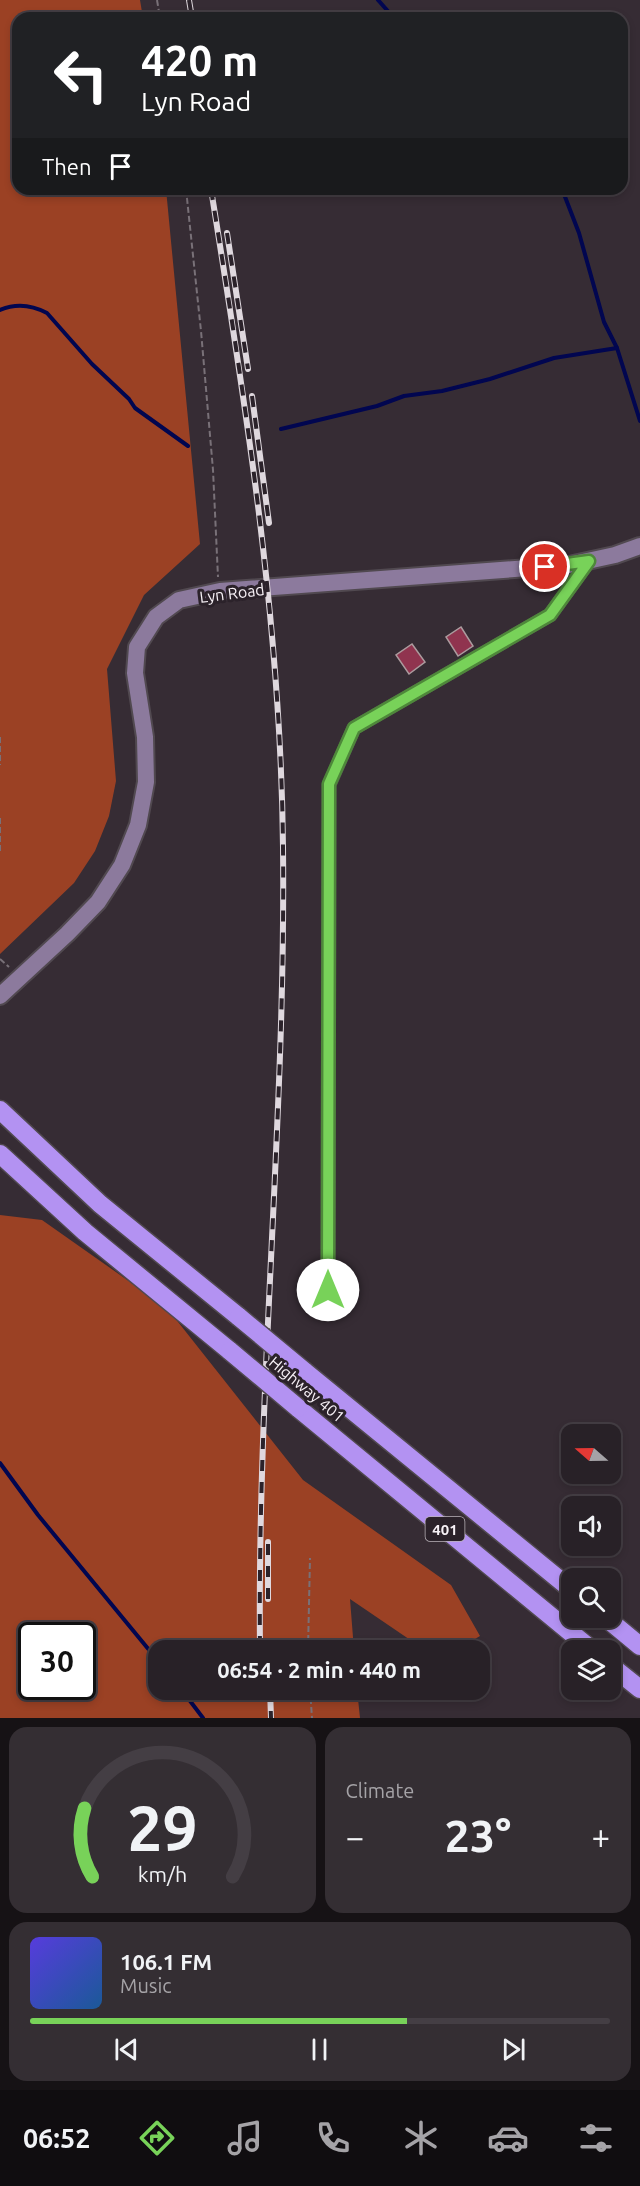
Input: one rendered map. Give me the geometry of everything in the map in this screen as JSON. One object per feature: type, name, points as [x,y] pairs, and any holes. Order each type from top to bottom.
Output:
[{"type":"highway","name":"Highway 401","points":[[0,1110],[100,1204],[561,1581]]},
{"type":"highway","name":"Highway 401","points":[[0,1154],[85,1232],[580,1640]]},
{"type":"highway","points":[[618,1628],[640,1646]]},
{"type":"highway","points":[[621,1674],[640,1689]]},
{"type":"main road","name":"Lyn Road","points":[[0,996],[98,902],[122,865],[138,825],[146,782],[145,737],[135,673],[137,647],[156,617],[179,600],[220,591],[569,565],[615,555],[640,546]]},
{"type":"street","points":[[328,1290],[329,784],[354,728],[550,615],[589,561]]},
{"type":"path","points":[[187,195],[203,354],[220,591]]},
{"type":"path","points":[[0,737],[0,765]]},
{"type":"path","points":[[0,818],[0,852]]},
{"type":"path","points":[[308,1640],[310,1558]]},
{"type":"path","points":[[310,1700],[312,1718]]},
{"type":"shaded area","points":[[0,0],[140,0],[142,12],[12,12],[12,195],[167,195],[200,544],[144,595],[107,669],[116,781],[109,816],[95,851],[74,883],[0,954]]},
{"type":"shaded area","points":[[0,1215],[42,1220],[167,1308],[303,1480],[451,1585],[480,1636],[473,1640],[410,1640],[350,1599],[353,1640],[148,1640],[148,1700],[358,1700],[360,1718],[0,1718]]},
{"type":"building","points":[[461,627],[473,646],[458,656],[446,637]]},
{"type":"building","points":[[412,644],[425,662],[409,674],[396,655]]},
{"type":"waterway","points":[[378,0],[389,12]]},
{"type":"waterway","points":[[564,195],[579,233],[604,322],[617,348],[640,421]]},
{"type":"waterway","points":[[0,310],[12,306],[24,306],[47,313],[135,408],[188,446]]},
{"type":"waterway","points":[[281,429],[377,406],[404,396],[442,391],[490,379],[554,358],[617,348]]},
{"type":"waterway","points":[[0,1463],[38,1515],[148,1649]]},
{"type":"waterway","points":[[189,1700],[203,1718]]},
{"type":"railway","points":[[189,0],[191,12]]},
{"type":"railway","points":[[212,195],[249,435],[269,599],[281,764],[283,947],[263,1449],[260,1640]]},
{"type":"railway","points":[[227,233],[248,369]]},
{"type":"railway","points":[[252,396],[269,523]]},
{"type":"railway","points":[[268,1542],[268,1599]]},
{"type":"railway","points":[[270,1700],[271,1718]]},
{"type":"route","points":[[328,1290],[329,784],[354,728],[550,615],[589,561],[545,567]]}]
